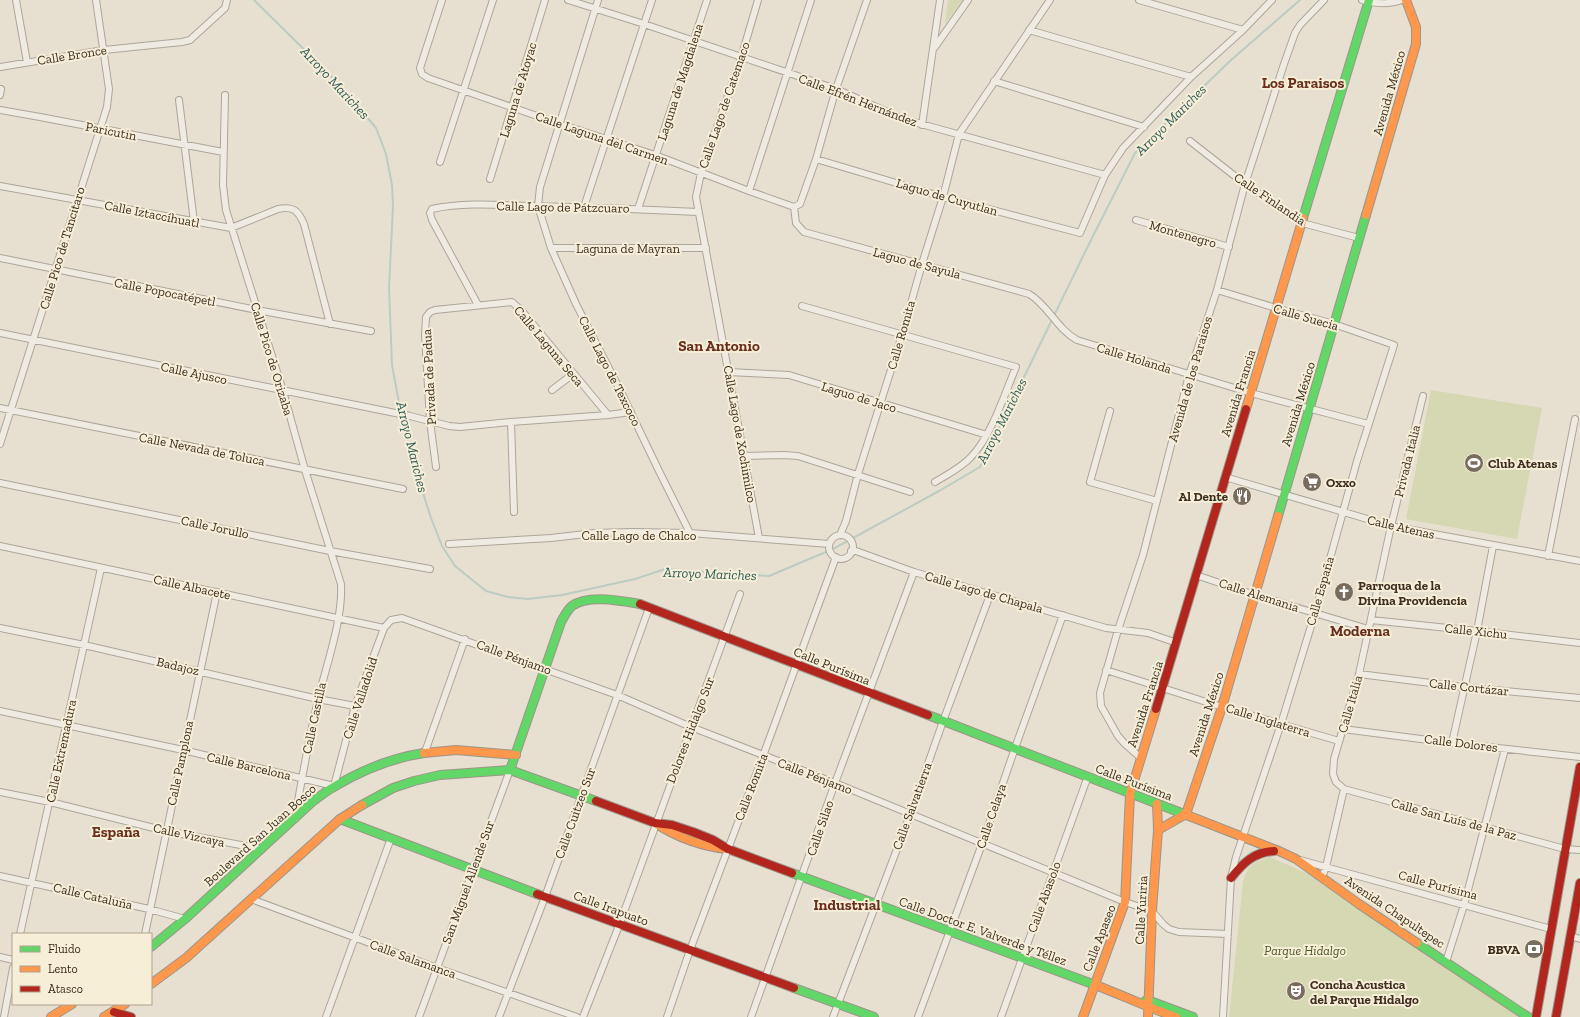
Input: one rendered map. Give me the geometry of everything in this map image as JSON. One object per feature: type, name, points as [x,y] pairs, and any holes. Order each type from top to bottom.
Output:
[{"type":"street","points":[[16,0],[27,62]]},
{"type":"street","name":"Calle Pico de Tancitaro","points":[[0,444],[109,98],[104,50],[96,0]]},
{"type":"street","name":"Calle Bronce","points":[[0,66],[104,50],[190,40],[225,8],[227,0]]},
{"type":"street","name":"Calle Laguna del Carmen","points":[[442,0],[421,62],[421,72],[428,78],[655,156],[794,207]]},
{"type":"street","points":[[440,162],[493,0]]},
{"type":"street","name":"Laguna de Atoyac","points":[[490,179],[545,0]]},
{"type":"street","name":"Calle Efrén Hernández","points":[[568,0],[836,89],[882,110],[922,125],[1105,175]]},
{"type":"street","points":[[538,206],[540,187],[598,0]]},
{"type":"street","points":[[584,207],[652,0]]},
{"type":"street","name":"Laguna de Magdalena","points":[[638,209],[707,0]]},
{"type":"street","name":"Calle Lago de Catemaco","points":[[698,212],[696,197],[701,173],[741,58],[758,0]]},
{"type":"street","points":[[749,191],[811,0]]},
{"type":"street","points":[[794,207],[800,204],[816,159],[836,89],[867,0]]},
{"type":"street","points":[[922,125],[940,0]]},
{"type":"street","points":[[934,48],[968,0]]},
{"type":"street","name":"Calle Romita","points":[[840,535],[846,521],[858,474],[902,335],[943,197],[959,134],[1050,0]]},
{"type":"street","points":[[1139,0],[1243,30]]},
{"type":"street","points":[[1105,175],[1120,152],[1191,76],[1243,30],[1272,0]]},
{"type":"street","name":"Avenida de los Paraisos","points":[[1141,758],[1118,736],[1101,706],[1100,692],[1118,630],[1143,555],[1189,375],[1217,290],[1245,184],[1295,33],[1300,25],[1324,0]]},
{"type":"street","points":[[1366,1],[1389,4],[1402,0]]},
{"type":"street","name":"Avenida México","points":[[1186,814],[1222,707],[1416,44],[1417,32],[1415,20],[1406,0]]},
{"type":"street","name":"Avenida Francia","points":[[1130,794],[1177,643],[1225,477],[1302,223],[1366,1]]},
{"type":"street","points":[[1029,30],[1191,76]]},
{"type":"street","points":[[994,81],[1144,127]]},
{"type":"street","name":"Calle Pico de Orizaba","points":[[225,96],[223,198],[341,584],[338,619]]},
{"type":"street","points":[[179,100],[194,222]]},
{"type":"street","name":"Paricutin","points":[[0,110],[223,152]]},
{"type":"street","name":"Calle Finlandia","points":[[1190,141],[1245,184],[1302,223],[1358,238]]},
{"type":"street","name":"Laguo de Cuyutlan","points":[[816,159],[943,197],[1080,233],[1105,175]]},
{"type":"street","name":"Calle Iztaccíhuatl","points":[[0,186],[231,228]]},
{"type":"street","name":"Calle Lago de Pátzcuaro","points":[[478,305],[432,220],[430,211],[432,209],[440,207],[485,205],[584,207],[698,212]]},
{"type":"street","name":"Calle Lago de Texcoco","points":[[538,206],[551,248],[576,304],[690,533]]},
{"type":"street","name":"Laguo de Sayula","points":[[794,207],[796,223],[804,232],[1029,294],[1035,298],[1049,314]]},
{"type":"street","points":[[231,228],[278,209],[290,208],[300,215],[330,324]]},
{"type":"street","name":"Calle Lago de Xochimilco","points":[[698,212],[706,248],[759,538]]},
{"type":"street","name":"Montenegro","points":[[1136,220],[1229,247]]},
{"type":"street","name":"Laguna de Mayran","points":[[551,248],[706,248]]},
{"type":"street","name":"Calle Popocatépetl","points":[[0,258],[257,310],[371,331]]},
{"type":"street","name":"Calle Suecia","points":[[1217,290],[1334,324],[1394,345]]},
{"type":"street","name":"Calle Laguna Seca","points":[[478,305],[514,303],[608,415]]},
{"type":"street","name":"Privada de Padua","points":[[436,467],[430,421],[425,336],[426,317],[430,312],[435,310],[478,305]]},
{"type":"street","points":[[802,306],[1016,367],[987,435],[971,458],[962,466],[935,482]]},
{"type":"street","name":"Calle Holanda","points":[[1049,314],[1062,329],[1077,340],[1251,393],[1368,424]]},
{"type":"street","name":"Calle Ajusco","points":[[0,333],[389,412],[460,428],[511,422],[631,412]]},
{"type":"street","name":"Calle España","points":[[1223,1017],[1231,878],[1238,848],[1281,724],[1315,613],[1342,512],[1368,424],[1394,345]]},
{"type":"street","name":"Laguo de Jaco","points":[[729,372],[789,375],[987,435]]},
{"type":"street","points":[[552,390],[573,374]]},
{"type":"street","name":"Privada Italia","points":[[1391,526],[1423,396]]},
{"type":"street","name":"Calle Nevada de Toluca","points":[[0,408],[403,489]]},
{"type":"street","points":[[1110,411],[1090,482],[1157,501]]},
{"type":"street","points":[[1548,556],[1574,419]]},
{"type":"street","points":[[511,422],[514,512]]},
{"type":"street","points":[[744,456],[798,456],[858,474],[910,492]]},
{"type":"street","name":"Calle Atenas","points":[[1225,477],[1391,526],[1580,561]]},
{"type":"street","name":"Calle Jorullo","points":[[0,483],[330,551],[430,569]]},
{"type":"street","name":"Calle Italia","points":[[1344,789],[1336,782],[1333,774],[1334,759],[1358,674],[1391,526]]},
{"type":"street","name":"Calle Lago de Chalco","points":[[449,544],[551,538],[594,533],[690,533],[829,545]]},
{"type":"street","points":[[840,535],[848,538],[852,549],[846,557],[834,556],[829,545],[832,539],[840,535]]},
{"type":"street","name":"Calle Albacete","points":[[0,546],[384,628]]},
{"type":"street","points":[[1452,743],[1463,687],[1477,630],[1493,546]]},
{"type":"street","name":"Calle Lago de Chapala","points":[[852,549],[914,572],[1106,628],[1118,630]]},
{"type":"street","name":"Calle Romita","points":[[667,1017],[690,950],[763,756],[834,556]]},
{"type":"street","name":"Calle Extremadura","points":[[20,933],[101,568]]},
{"type":"street","name":"Calle Silao","points":[[751,1017],[803,877],[868,693],[914,572]]},
{"type":"street","name":"Calle Alemania","points":[[1196,575],[1255,595],[1368,629]]},
{"type":"street","name":"Calle Pamplona","points":[[145,933],[217,592]]},
{"type":"street","name":"Dolores Hidalgo Sur","points":[[583,1017],[620,923],[740,594]]},
{"type":"street","name":"Calle Salvatierra","points":[[833,1017],[910,815],[942,721],[990,595]]},
{"type":"street","name":"Calle Purísima","points":[[510,770],[565,614],[572,606],[584,602],[603,600],[627,602],[649,608],[1243,837]]},
{"type":"street","name":"Calle Cuitzeo Sur","points":[[499,1017],[545,897],[649,608]]},
{"type":"street","name":"Calle Celaya","points":[[918,1017],[982,844],[1063,615]]},
{"type":"street","name":"Calle Pénjamo","points":[[384,628],[390,620],[402,618],[545,668],[617,695],[691,727],[1125,902],[1152,911],[1169,929],[1179,932],[1228,934]]},
{"type":"street","name":"Calle Castilla","points":[[295,819],[318,699],[338,619]]},
{"type":"street","name":"Calle Xichu","points":[[1371,620],[1477,630],[1580,643]]},
{"type":"street","name":"Badajoz","points":[[0,628],[84,645],[318,699],[355,706]]},
{"type":"street","name":"Calle Valladolid","points":[[334,786],[355,706],[384,628]]},
{"type":"street","points":[[1118,630],[1148,633],[1177,643]]},
{"type":"street","points":[[425,752],[465,639]]},
{"type":"street","name":"Calle Inglaterra","points":[[1106,670],[1222,707],[1339,741]]},
{"type":"street","name":"Calle Cortázar","points":[[1358,674],[1463,687],[1580,698]]},
{"type":"street","name":"Calle Barcelona","points":[[0,711],[183,750],[334,786]]},
{"type":"street","name":"Calle Dolores","points":[[1343,729],[1452,743],[1580,756]]},
{"type":"street","points":[[1446,962],[1486,827],[1505,748]]},
{"type":"street","name":"Boulevard San Juan Bosco","points":[[152,946],[185,919],[312,802],[334,786],[372,767],[425,752],[450,750],[516,755]]},
{"type":"street","points":[[1536,1017],[1580,767]]},
{"type":"street","points":[[152,983],[186,958],[340,819],[370,800],[393,788],[440,775],[510,770]]},
{"type":"street","name":"Calle Doctor E. Valverde y Téllez","points":[[510,770],[656,822],[664,829],[718,849],[728,849],[1140,1002],[1192,1017]]},
{"type":"street","name":"San Miguel Allende Sur","points":[[419,1017],[510,770]]},
{"type":"street","name":"Calle Abasolo","points":[[1001,1017],[1052,872],[1088,776]]},
{"type":"street","points":[[1322,877],[1326,867],[1344,789]]},
{"type":"street","name":"Calle San Luís de la Paz","points":[[1344,789],[1565,849],[1580,850]]},
{"type":"street","name":"Calle Vizcaya","points":[[0,792],[50,802],[166,831],[262,849]]},
{"type":"street","name":"Calle Apaseo","points":[[1083,1017],[1125,902],[1130,794]]},
{"type":"street","name":"Calle Yuriria","points":[[1148,1017],[1152,911],[1158,830],[1157,804]]},
{"type":"street","points":[[1158,830],[1186,814]]},
{"type":"street","name":"Calle Irapuato","points":[[340,819],[545,897],[620,923],[874,1017]]},
{"type":"street","name":"Avenida Chapultepec","points":[[1243,837],[1296,859],[1359,904],[1528,1017]]},
{"type":"street","points":[[326,1017],[356,938],[391,838]]},
{"type":"street","points":[[1231,878],[1252,856],[1265,851],[1279,851]]},
{"type":"street","name":"Calle Purísima","points":[[1296,859],[1551,929]]},
{"type":"street","name":"Calle Cataluña","points":[[0,876],[149,909],[185,919]]},
{"type":"street","points":[[1556,1017],[1580,883]]},
{"type":"street","name":"Calle Salamanca","points":[[251,899],[437,968],[577,1017]]},
{"type":"street","points":[[1570,936],[1580,939]]},
{"type":"street","points":[[0,957],[12,960]]},
{"type":"street","points":[[4,1017],[12,973]]},
{"type":"street","points":[[50,1017],[70,1005]]},
{"type":"street","points":[[104,1017],[123,1005]]},
{"type":"street","name":"Calle Doctor E. Valverde y Téllez","points":[[1149,1005],[1176,1017]]},
{"type":"street","points":[[114,1012],[131,1017]]},
{"type":"green space","points":[[948,0],[963,0],[945,24]]},
{"type":"green space","name":"Club Atenas","points":[[1431,390],[1542,408],[1517,539],[1406,519]]},
{"type":"green space","name":"Parque Hidalgo","points":[[1270,857],[1313,876],[1359,904],[1520,1017],[1229,1017],[1243,882],[1247,871],[1252,865]]},
{"type":"waterway","name":"Arroyo Mariches","points":[[254,0],[342,87],[376,128],[386,154],[392,185],[393,206],[389,288],[392,365],[410,452],[431,518],[442,546],[455,566],[486,591],[508,597],[528,599],[562,595],[635,579],[665,569],[769,576],[833,549],[980,467],[1135,153],[1230,61],[1300,0]]},
{"type":"traffic: fast","points":[[1303,218],[1369,0]]},
{"type":"traffic: fast","points":[[1278,516],[1366,215]]},
{"type":"traffic: fast","points":[[510,770],[561,622],[569,609],[579,602],[596,599],[640,604]]},
{"type":"traffic: fast","points":[[928,715],[1184,814]]},
{"type":"traffic: fast","points":[[152,946],[185,919],[312,802],[324,793],[354,776],[376,766],[400,758],[424,753]]},
{"type":"traffic: fast","points":[[362,805],[393,788],[414,781],[440,775],[510,770],[596,801]]},
{"type":"traffic: fast","points":[[340,819],[537,894]]},
{"type":"traffic: fast","points":[[792,873],[1098,986]]},
{"type":"traffic: fast","points":[[1417,943],[1528,1017]]},
{"type":"traffic: fast","points":[[794,988],[874,1017]]},
{"type":"traffic: fast","points":[[1145,1001],[1150,1001],[1193,1017]]},
{"type":"traffic: slow","points":[[1366,215],[1416,44],[1416,27],[1406,0]]},
{"type":"traffic: slow","points":[[1246,409],[1303,218]]},
{"type":"traffic: slow","points":[[1158,830],[1186,814],[1222,707],[1278,516]]},
{"type":"traffic: slow","points":[[1083,1017],[1125,902],[1130,794],[1156,709]]},
{"type":"traffic: slow","points":[[424,753],[456,750],[516,755]]},
{"type":"traffic: slow","points":[[1148,1017],[1152,911],[1158,830],[1157,804]]},
{"type":"traffic: slow","points":[[152,983],[186,958],[340,819],[362,805]]},
{"type":"traffic: slow","points":[[1184,814],[1296,859],[1417,943]]},
{"type":"traffic: slow","points":[[655,823],[672,833],[699,844],[728,849]]},
{"type":"traffic: slow","points":[[1098,986],[1176,1017]]},
{"type":"traffic: slow","points":[[51,1017],[70,1005]]},
{"type":"traffic: slow","points":[[104,1017],[123,1005]]},
{"type":"traffic: jam","points":[[1156,709],[1246,409]]},
{"type":"traffic: jam","points":[[640,604],[928,715]]},
{"type":"traffic: jam","points":[[1536,1017],[1580,767]]},
{"type":"traffic: jam","points":[[596,801],[655,823],[672,825],[693,832],[713,840],[728,849],[792,873]]},
{"type":"traffic: jam","points":[[1231,878],[1250,859],[1255,856],[1274,851]]},
{"type":"traffic: jam","points":[[1556,1017],[1580,883]]},
{"type":"traffic: jam","points":[[537,894],[794,988]]},
{"type":"traffic: jam","points":[[114,1012],[131,1017]]},
{"type":"place","name":"Club Atenas","points":[[1474,463]]},
{"type":"place","name":"Oxxo","points":[[1312,482]]},
{"type":"place","name":"Al Dente","points":[[1242,496]]},
{"type":"place","name":"Parroqua de la Divina Providencia","points":[[1344,592]]},
{"type":"place","name":"BBVA","points":[[1534,949]]},
{"type":"place","name":"Concha Acustica del Parque Hidalgo","points":[[1296,991]]},
{"type":"district","name":"Los Paraisos","points":[[1303,83]]},
{"type":"district","name":"San Antonio","points":[[719,346]]},
{"type":"district","name":"Moderna","points":[[1360,631]]},
{"type":"district","name":"España","points":[[116,832]]},
{"type":"district","name":"Industrial","points":[[847,905]]}]
